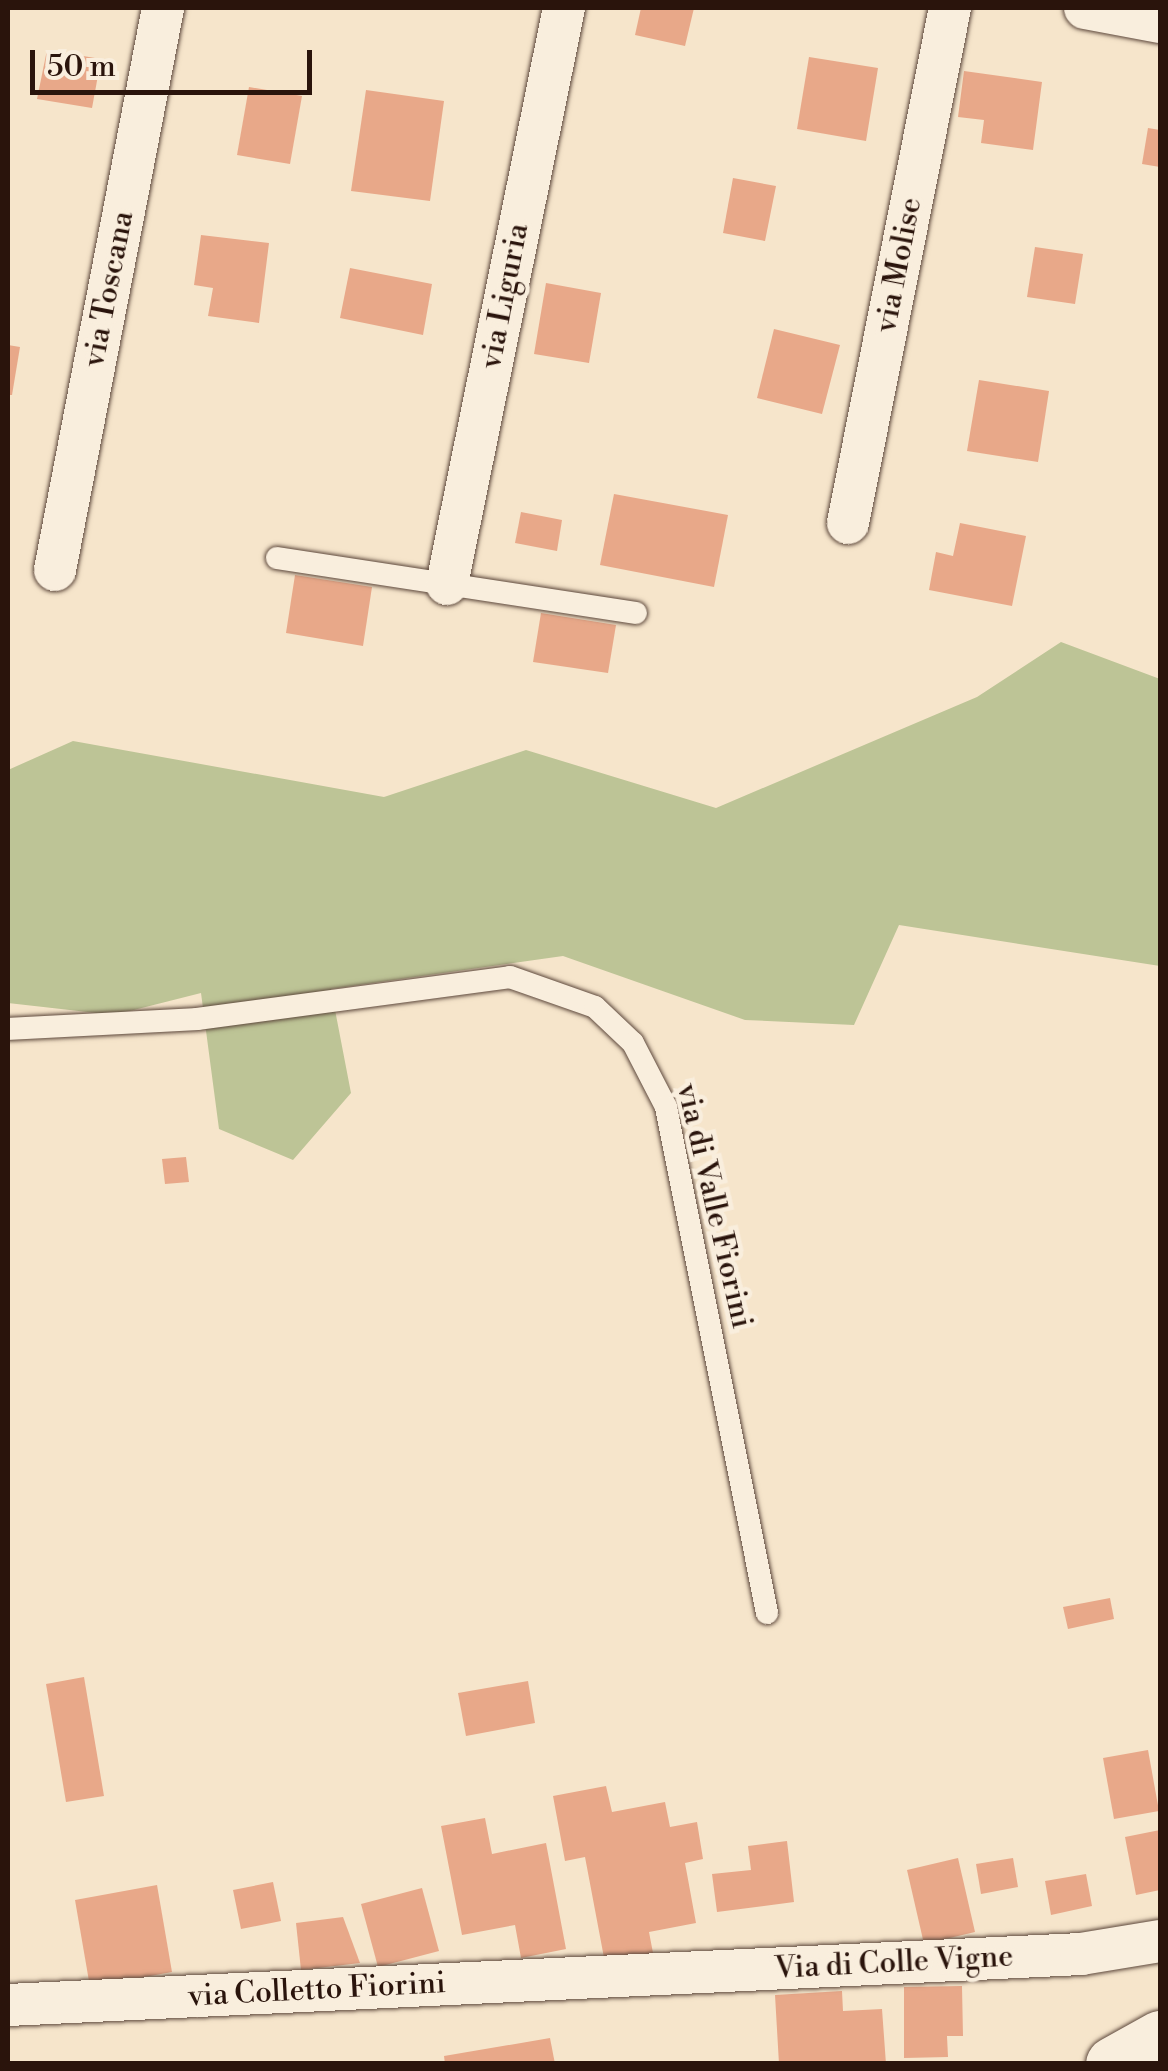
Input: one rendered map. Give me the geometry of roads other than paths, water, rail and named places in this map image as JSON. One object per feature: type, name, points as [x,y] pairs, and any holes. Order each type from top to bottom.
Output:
[{"type":"main road","points":[[1112,2064],[1160,2038]]},
{"type":"street","name":"via Toscana","points":[[56,570],[163,8]]},
{"type":"street","name":"via Liguria","points":[[446,584],[564,8]]},
{"type":"street","name":"via Molise","points":[[848,523],[950,8]]},
{"type":"street","points":[[1085,8],[1160,22]]},
{"type":"street","name":"Via di Colle Vigne","points":[[626,1975],[1081,1954],[1160,1941]]},
{"type":"street","name":"via Colletto Fiorini","points":[[8,2005],[626,1975]]},
{"type":"lane","points":[[277,558],[636,613]]},
{"type":"lane","name":"via di Valle Fiorini","points":[[8,1029],[197,1019],[510,977],[595,1007],[648,1064],[666,1107],[767,1613]]}]
